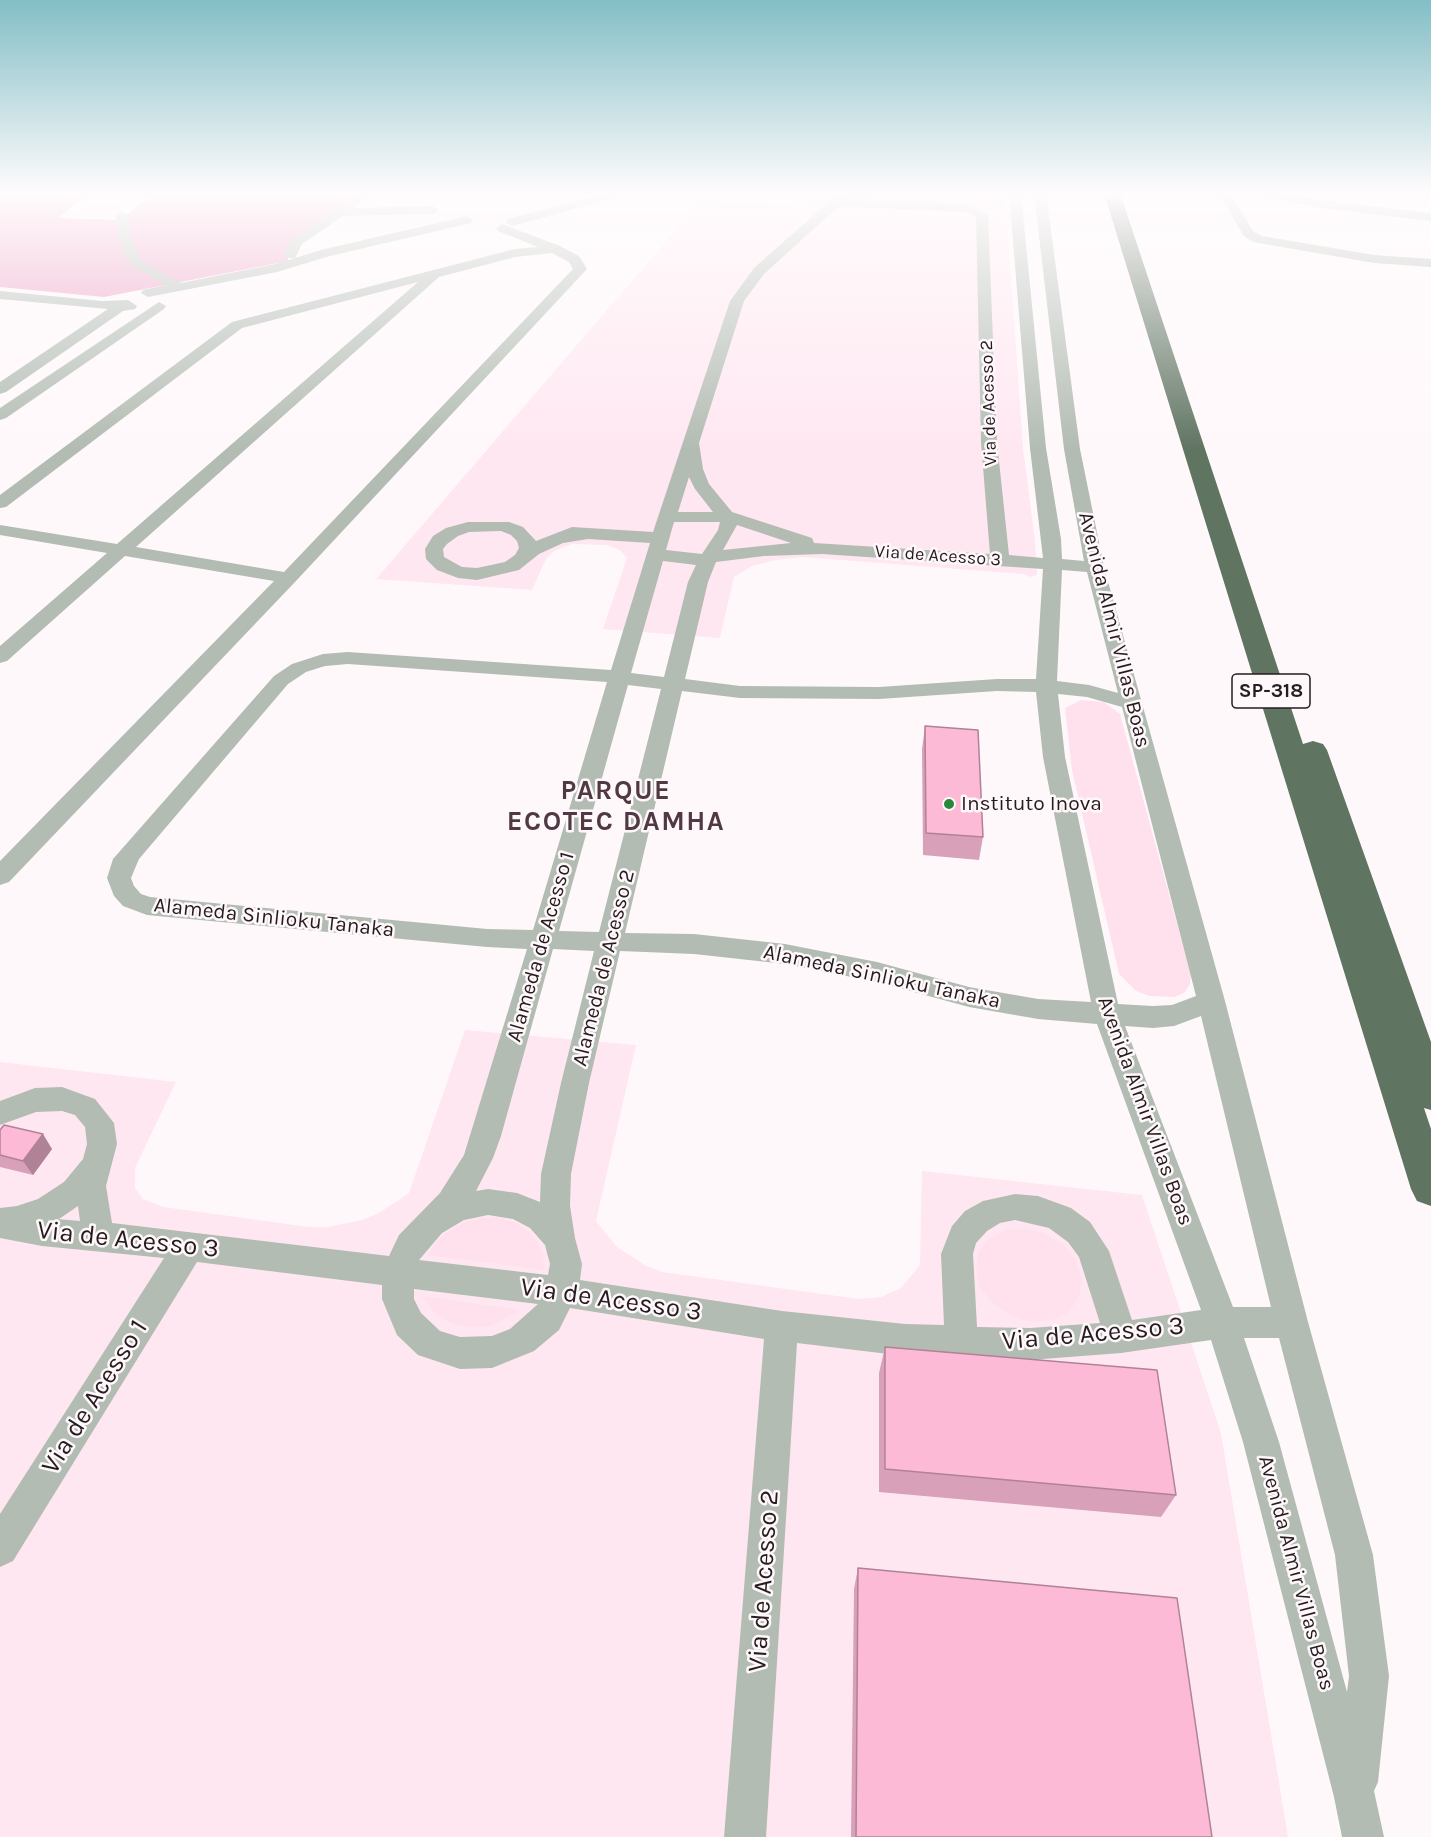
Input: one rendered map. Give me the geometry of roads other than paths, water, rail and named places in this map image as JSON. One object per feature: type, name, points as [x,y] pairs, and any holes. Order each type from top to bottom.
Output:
[{"type":"highway","name":"SP-318","points":[[1139,279],[1431,1189]]},
{"type":"highway","name":"SP-318","points":[[1152,279],[1431,1095]]},
{"type":"street","points":[[163,279],[179,288]]},
{"type":"street","points":[[0,389],[119,308],[136,300],[179,288],[224,279]]},
{"type":"street","points":[[136,300],[139,308],[163,305],[267,279]]},
{"type":"street","points":[[0,503],[237,325],[416,279]]},
{"type":"street","points":[[0,657],[430,279]]},
{"type":"street","points":[[0,876],[288,578],[571,279]]},
{"type":"street","points":[[728,516],[701,485],[691,454],[693,439],[737,301],[753,279]]},
{"type":"street","name":"Via de Acesso 2","points":[[984,279],[989,442],[1000,561]]},
{"type":"street","name":"Avenida Almir Villas Boas","points":[[1023,279],[1038,448],[1052,539],[1053,565],[1046,686],[1054,757],[1107,1014],[1222,1323],[1261,1442],[1355,1797],[1363,1837]]},
{"type":"street","name":"Avenida Almir Villas Boas","points":[[1051,279],[1072,449],[1095,567],[1211,1001],[1291,1322],[1354,1555],[1369,1676],[1355,1797]]},
{"type":"street","points":[[374,289],[405,300]]},
{"type":"street","points":[[0,295],[110,305],[168,295],[170,300],[0,415]]},
{"type":"street","name":"Alameda de Acesso 1","points":[[399,1271],[410,1245],[451,1202],[478,1158],[658,547],[693,439]]},
{"type":"street","points":[[667,517],[728,516],[822,548]]},
{"type":"street","name":"Alameda de Acesso 2","points":[[562,1292],[566,1264],[559,1238],[555,1206],[559,1153],[698,582],[709,558],[727,530],[728,516]]},
{"type":"street","points":[[590,533],[551,541],[532,550],[512,566],[495,572],[477,574],[458,572],[444,566],[435,558],[434,549],[440,540],[452,532],[486,525],[590,533],[709,558],[764,550],[822,548]]},
{"type":"street","points":[[503,526],[517,531],[526,539],[528,548],[523,558]]},
{"type":"street","points":[[0,530],[288,578]]},
{"type":"street","name":"Via de Acesso 3","points":[[822,548],[1095,567]]},
{"type":"street","name":"Alameda Sinlioku Tanaka","points":[[1131,703],[1089,691],[1046,686],[997,685],[879,693],[740,692],[619,678],[348,658],[323,660],[305,665],[281,680],[138,844],[122,865],[119,878],[123,890],[132,900],[147,906],[487,938],[694,944],[785,954],[877,972],[969,997],[1038,1009],[1153,1017],[1174,1015],[1211,1001]]},
{"type":"street","points":[[0,1113],[35,1100],[62,1099],[85,1107],[99,1123],[102,1144],[94,1168],[91,1204],[102,1236]]},
{"type":"street","points":[[0,1222],[16,1220],[48,1209],[75,1191],[94,1168]]},
{"type":"street","points":[[431,1223],[458,1208],[488,1202],[517,1206],[541,1218],[559,1238]]},
{"type":"street","points":[[961,1342],[957,1254],[963,1236],[976,1221],[994,1211],[1015,1207],[1038,1210],[1060,1218],[1079,1232],[1093,1251],[1120,1337]]},
{"type":"street","name":"Via de Acesso 3","points":[[0,1222],[42,1232],[102,1236],[399,1271],[562,1292],[782,1326],[905,1340],[1030,1344],[1120,1337],[1222,1323],[1291,1322]]},
{"type":"street","name":"Via de Acesso 1","points":[[0,1548],[189,1246]]},
{"type":"street","points":[[399,1271],[398,1299],[409,1324],[430,1344],[460,1353],[492,1352],[522,1340],[547,1319],[562,1292]]},
{"type":"street","name":"Via de Acesso 2","points":[[745,1837],[782,1326]]},
{"type":"place","name":"Instituto Inova","points":[[949,804]]},
{"type":"district","name":"PARQUE ECOTEC DAMHA","points":[[616,806]]}]
